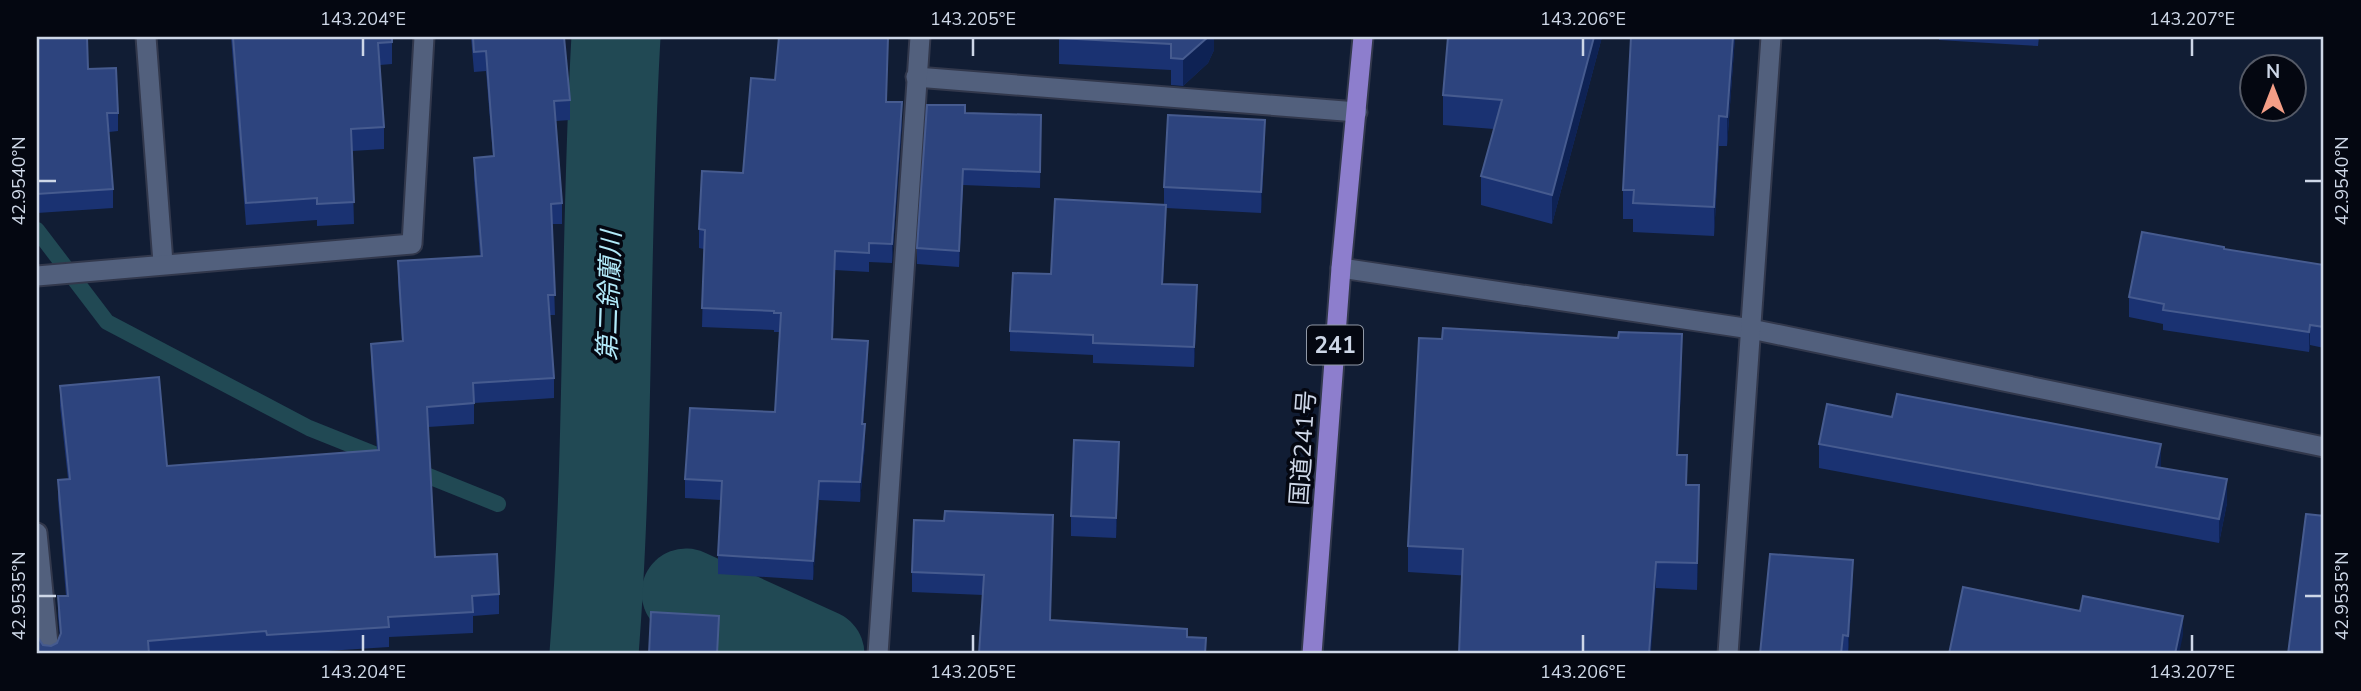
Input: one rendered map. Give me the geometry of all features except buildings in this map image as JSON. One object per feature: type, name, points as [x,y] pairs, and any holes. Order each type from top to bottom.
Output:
[{"type":"highway","name":"国道241号","points":[[1312,654],[1341,268],[1363,37]]},
{"type":"street","points":[[146,37],[163,263]]},
{"type":"street","points":[[37,276],[412,243],[424,37]]},
{"type":"street","points":[[878,653],[920,37]]},
{"type":"street","points":[[1728,654],[1771,37]]},
{"type":"street","points":[[916,77],[1357,112]]},
{"type":"street","points":[[1341,268],[1751,329],[2324,447]]},
{"type":"street","points":[[37,533],[49,654]]},
{"type":"waterway","name":"第二鈴蘭川","points":[[594,654],[602,500],[616,37]]},
{"type":"waterway","points":[[37,230],[107,322],[309,428],[384,458]]},
{"type":"waterway","points":[[411,469],[498,504]]},
{"type":"waterway","points":[[582,517],[602,515]]},
{"type":"waterway","name":"第二鈴蘭川","points":[[686,593],[820,654]]}]
